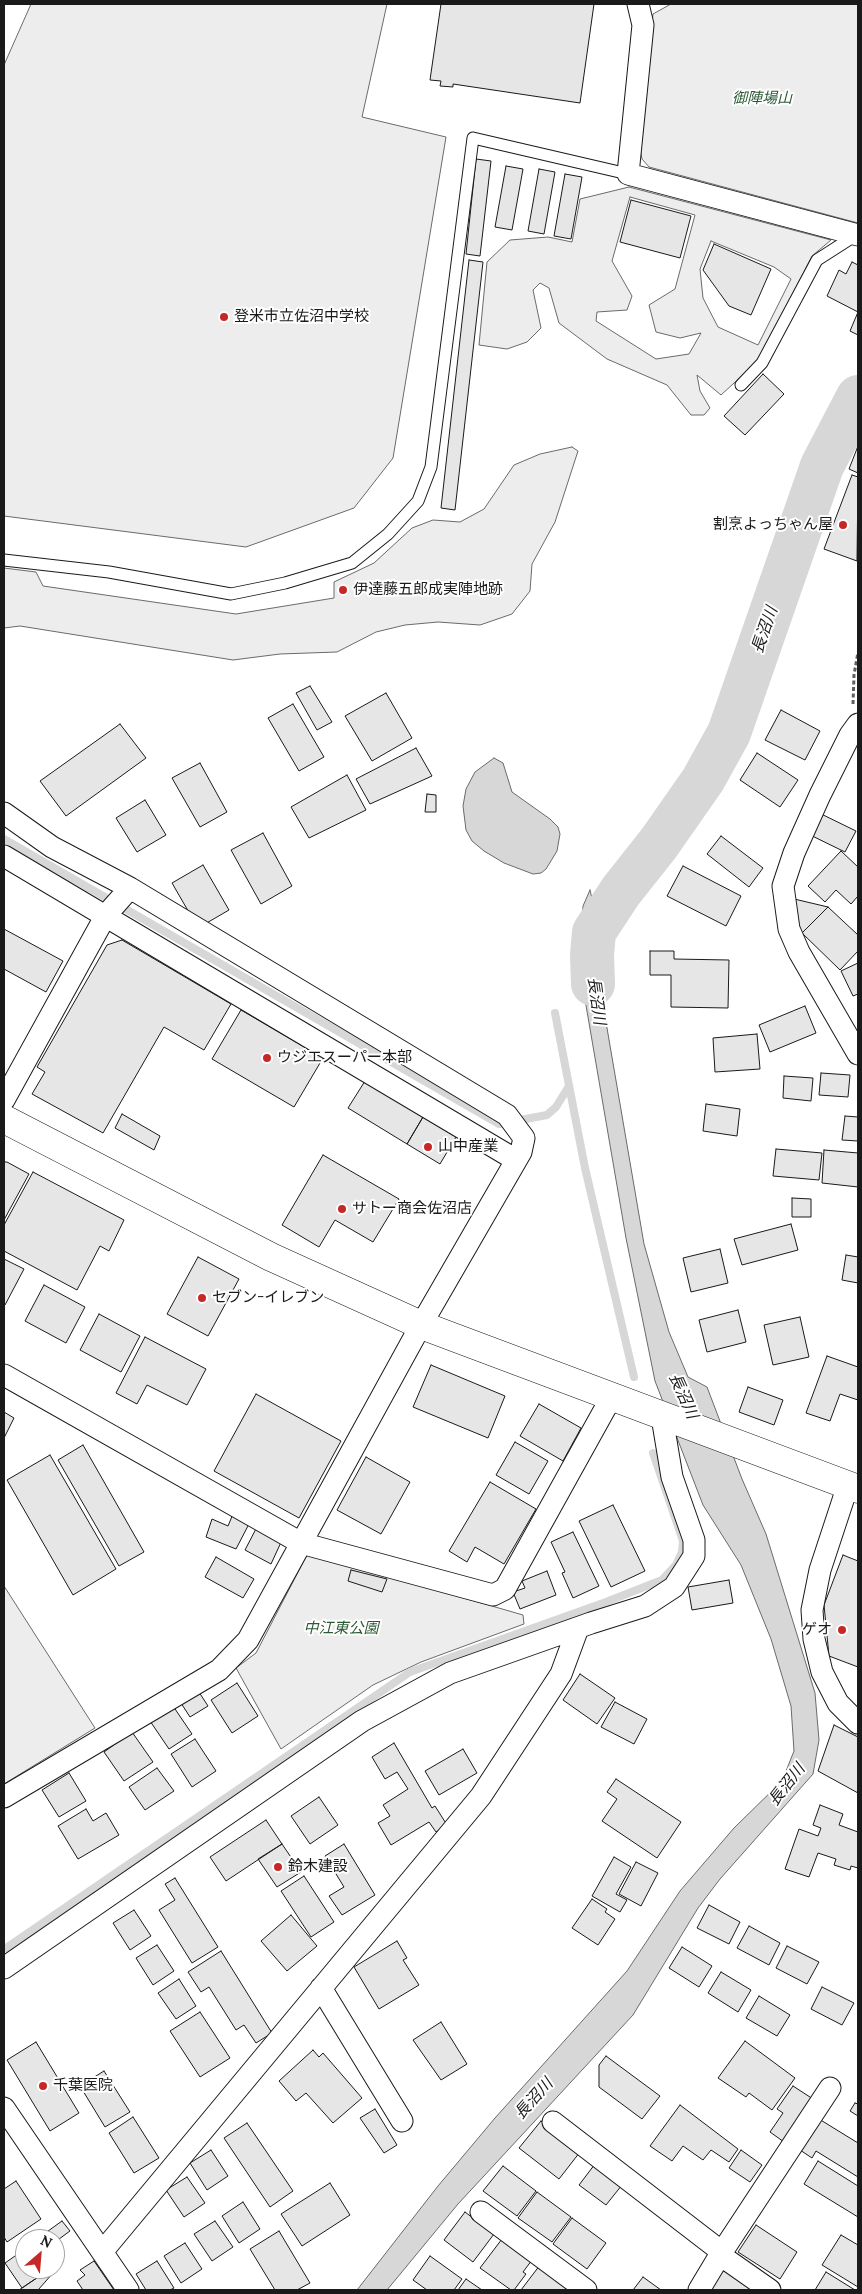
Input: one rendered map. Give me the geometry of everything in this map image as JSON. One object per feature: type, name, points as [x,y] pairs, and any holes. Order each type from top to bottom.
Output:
[{"type":"street","points":[[638,4],[643,25],[628,174],[857,235]]},
{"type":"street","points":[[856,717],[850,735],[794,853],[782,886],[786,915],[796,944],[858,1054]]},
{"type":"street","points":[[4,813],[52,847],[130,888],[507,1114],[524,1138],[521,1152],[421,1325],[248,1640],[219,1670],[4,1797]]},
{"type":"street","points":[[4,856],[516,1160]]},
{"type":"street","points":[[4,1100],[106,915],[130,888]]},
{"type":"street","points":[[4,1119],[271,1257],[421,1325],[611,1398],[853,1487],[820,1570],[812,1610],[814,1639],[822,1672],[838,1703],[858,1723]]},
{"type":"street","points":[[4,1375],[301,1543],[493,1595],[505,1589],[611,1398]]},
{"type":"street","points":[[4,1968],[362,1721],[450,1674],[645,1606],[674,1587],[694,1556],[694,1540],[672,1477],[662,1417]]},
{"type":"street","points":[[102,2252],[481,1796],[561,1674],[578,1628]]},
{"type":"street","points":[[321,1988],[402,2121]]},
{"type":"street","points":[[699,2290],[830,2088]]},
{"type":"street","points":[[4,2108],[128,2290]]},
{"type":"street","points":[[553,2122],[721,2254],[770,2290]]},
{"type":"street","points":[[481,2212],[586,2290]]},
{"type":"lane","points":[[4,560],[109,572],[231,594],[286,583],[352,563],[388,534],[418,501],[431,467],[473,138],[628,174]]},
{"type":"lane","points":[[741,385],[762,364],[817,260],[857,235]]},
{"type":"path","points":[[856,717],[854,675],[858,652]]},
{"type":"shaded area","name":"登米市立佐沼中学校","points":[[31,4],[387,4],[362,117],[446,137],[393,458],[354,508],[246,547],[4,516],[4,65]]},
{"type":"shaded area","name":"御陣場山","points":[[671,4],[858,4],[858,223],[649,167],[642,159],[640,149],[653,14]]},
{"type":"shaded area","points":[[629,187],[831,240],[812,256],[758,361],[721,395],[697,375],[700,391],[710,408],[704,415],[691,415],[667,385],[607,359],[559,323],[549,288],[540,283],[533,290],[541,328],[527,342],[507,349],[479,345],[487,262],[510,240],[548,237],[572,242],[580,199]],"holes":[[[630,197],[695,215],[675,289],[649,305],[656,332],[680,338],[701,333],[689,354],[656,359],[596,321],[597,312],[627,310],[632,296],[612,261]],[[711,241],[774,267],[791,279],[758,345],[718,327],[703,298],[700,269]]]},
{"type":"shaded area","points":[[572,447],[578,451],[555,522],[532,564],[530,591],[512,614],[480,625],[438,622],[405,625],[376,632],[337,652],[280,654],[233,660],[20,626],[4,628],[4,568],[36,572],[43,586],[236,614],[334,598],[334,582],[374,563],[412,528],[433,520],[460,522],[484,509],[514,465],[540,454]]},
{"type":"shaded area","name":"中江東公園","points":[[308,1553],[523,1615],[524,1624],[421,1662],[373,1685],[281,1749],[236,1668],[256,1653]]},
{"type":"shaded area","points":[[4,1586],[95,1728],[4,1784]]},
{"type":"water","points":[[494,758],[503,763],[512,792],[550,819],[558,827],[560,834],[557,851],[546,869],[541,873],[533,874],[504,863],[472,841],[466,830],[463,806],[466,789],[475,772]]},
{"type":"water","points":[[590,890],[602,941],[598,957],[601,993],[644,1244],[669,1332],[688,1377],[707,1387],[742,1479],[766,1534],[815,1693],[819,1740],[813,1774],[720,1879],[698,1908],[633,2015],[458,2204],[387,2290],[357,2290],[438,2186],[495,2118],[627,1971],[680,1891],[734,1828],[782,1781],[794,1751],[791,1706],[771,1639],[741,1565],[703,1505],[655,1381],[626,1238],[583,988],[581,947],[583,906]]},
{"type":"building","points":[[441,4],[594,4],[580,103],[453,84],[453,87],[440,86],[441,81],[430,80]]},
{"type":"building","points":[[476,159],[491,161],[480,256],[466,254]]},
{"type":"building","points":[[506,166],[523,169],[512,230],[495,227]]},
{"type":"building","points":[[539,169],[555,172],[544,234],[528,231]]},
{"type":"building","points":[[565,174],[582,177],[571,239],[554,236]]},
{"type":"building","points":[[631,200],[691,216],[680,258],[620,242]]},
{"type":"building","points":[[714,244],[771,269],[751,315],[729,306],[703,270]]},
{"type":"building","points":[[469,260],[483,262],[455,510],[441,508]]},
{"type":"building","points":[[852,262],[858,265],[858,312],[827,296],[839,270],[846,274]]},
{"type":"building","points":[[858,312],[858,335],[850,331]]},
{"type":"building","points":[[763,374],[784,394],[745,435],[724,416]]},
{"type":"building","points":[[858,446],[858,473],[849,469]]},
{"type":"building","points":[[852,475],[858,477],[857,561],[824,549]]},
{"type":"building","points":[[310,686],[332,722],[317,730],[296,693]]},
{"type":"building","points":[[386,693],[412,738],[372,761],[345,716]]},
{"type":"building","points":[[293,704],[324,757],[299,771],[268,718]]},
{"type":"building","points":[[781,710],[820,731],[805,760],[765,740]]},
{"type":"building","points":[[120,724],[146,758],[66,816],[40,781]]},
{"type":"building","points":[[416,748],[432,776],[370,804],[356,779]]},
{"type":"building","points":[[757,753],[798,780],[780,807],[740,780]]},
{"type":"building","points":[[200,763],[227,812],[200,827],[172,778]]},
{"type":"building","points":[[347,775],[366,810],[309,838],[291,807]]},
{"type":"building","points":[[427,794],[436,795],[436,812],[425,812]]},
{"type":"building","points":[[145,800],[166,835],[137,852],[116,818]]},
{"type":"building","points":[[813,810],[856,831],[845,852],[802,831]]},
{"type":"building","points":[[263,833],[292,886],[261,904],[231,850]]},
{"type":"building","points":[[721,836],[763,868],[749,887],[707,854]]},
{"type":"building","points":[[841,851],[858,867],[858,896],[851,904],[836,890],[825,902],[808,886]]},
{"type":"building","points":[[203,865],[229,910],[198,928],[172,883]]},
{"type":"building","points":[[683,866],[741,896],[726,926],[667,896]]},
{"type":"building","points":[[790,898],[828,907],[802,933],[792,929]]},
{"type":"building","points":[[828,907],[858,935],[858,951],[840,970],[802,933]]},
{"type":"building","points":[[4,929],[63,961],[46,992],[4,969]]},
{"type":"building","points":[[122,940],[231,1004],[204,1050],[164,1027],[103,1133],[32,1094],[45,1072],[37,1067],[107,945]]},
{"type":"building","points":[[650,951],[674,951],[674,959],[729,960],[728,1008],[671,1007],[671,975],[650,975]]},
{"type":"building","points":[[858,963],[858,994],[853,996],[841,971]]},
{"type":"building","points":[[805,1006],[816,1033],[770,1052],[759,1025]]},
{"type":"building","name":"ウジエスーパー本部","points":[[241,1010],[323,1058],[294,1107],[212,1059]]},
{"type":"building","points":[[757,1034],[760,1069],[715,1072],[713,1038]]},
{"type":"building","points":[[821,1073],[850,1075],[848,1097],[819,1095]]},
{"type":"building","points":[[784,1076],[813,1078],[811,1101],[783,1098]]},
{"type":"building","points":[[365,1081],[423,1117],[407,1144],[348,1108]]},
{"type":"building","points":[[706,1104],[740,1109],[737,1136],[703,1131]]},
{"type":"building","points":[[122,1114],[160,1136],[154,1150],[115,1128]]},
{"type":"building","points":[[845,1116],[858,1117],[858,1141],[842,1140]]},
{"type":"building","points":[[423,1117],[456,1137],[440,1164],[407,1144]]},
{"type":"building","points":[[776,1149],[822,1153],[819,1180],[773,1176]]},
{"type":"building","points":[[824,1150],[858,1153],[858,1187],[822,1183]]},
{"type":"building","name":"サトー商会佐沼店","points":[[323,1155],[399,1199],[373,1242],[335,1220],[319,1247],[282,1225]]},
{"type":"building","points":[[4,1162],[29,1174],[4,1220]]},
{"type":"building","points":[[33,1172],[124,1220],[109,1251],[100,1246],[77,1290],[4,1251],[4,1225]]},
{"type":"building","points":[[792,1198],[811,1199],[811,1217],[792,1217]]},
{"type":"building","points":[[791,1224],[798,1250],[742,1265],[734,1239]]},
{"type":"building","points":[[720,1249],[728,1283],[691,1292],[683,1258]]},
{"type":"building","points":[[846,1255],[858,1257],[858,1283],[842,1280]]},
{"type":"building","points":[[198,1257],[239,1279],[208,1336],[167,1314]]},
{"type":"building","points":[[4,1259],[24,1269],[5,1305],[4,1304]]},
{"type":"building","points":[[44,1285],[85,1307],[66,1343],[25,1321]]},
{"type":"building","points":[[738,1310],[746,1342],[707,1352],[699,1320]]},
{"type":"building","points":[[99,1314],[140,1336],[121,1372],[80,1350]]},
{"type":"building","points":[[800,1317],[809,1357],[773,1365],[764,1325]]},
{"type":"building","points":[[145,1337],[206,1369],[187,1405],[147,1385],[137,1404],[116,1393]]},
{"type":"building","points":[[827,1356],[858,1367],[858,1400],[840,1394],[830,1421],[806,1413]]},
{"type":"building","points":[[431,1365],[505,1396],[488,1438],[413,1407]]},
{"type":"building","points":[[748,1387],[783,1400],[774,1425],[739,1412]]},
{"type":"building","points":[[256,1394],[341,1441],[299,1518],[214,1471]]},
{"type":"building","points":[[539,1404],[581,1428],[563,1461],[520,1436]]},
{"type":"building","points":[[4,1412],[14,1418],[4,1438]]},
{"type":"building","points":[[515,1442],[548,1461],[529,1494],[496,1475]]},
{"type":"building","points":[[83,1445],[144,1552],[119,1566],[58,1460]]},
{"type":"building","points":[[50,1455],[116,1569],[73,1595],[7,1480]]},
{"type":"building","points":[[366,1457],[410,1482],[381,1534],[337,1510]]},
{"type":"building","points":[[490,1482],[536,1509],[504,1564],[475,1547],[467,1562],[449,1551]]},
{"type":"building","points":[[613,1505],[645,1571],[611,1587],[579,1521]]},
{"type":"building","points":[[233,1514],[250,1522],[236,1549],[206,1537],[212,1519],[228,1526]]},
{"type":"building","points":[[258,1525],[283,1538],[271,1564],[245,1550]]},
{"type":"building","points":[[573,1532],[599,1586],[573,1598],[562,1573],[565,1572],[551,1542]]},
{"type":"building","name":"ゲオ","points":[[843,1555],[858,1561],[858,1667],[829,1656],[824,1605]]},
{"type":"building","points":[[216,1557],[254,1579],[243,1598],[205,1577]]},
{"type":"building","points":[[351,1570],[387,1579],[382,1592],[348,1581]]},
{"type":"building","points":[[547,1571],[556,1595],[520,1609],[513,1592],[525,1588],[522,1581]]},
{"type":"building","points":[[729,1580],[733,1603],[692,1610],[688,1587]]},
{"type":"building","points":[[580,1674],[615,1698],[597,1724],[563,1700]]},
{"type":"building","points":[[237,1683],[258,1716],[232,1733],[211,1700]]},
{"type":"building","points":[[197,1689],[208,1706],[190,1717],[179,1700]]},
{"type":"building","points":[[615,1702],[647,1719],[634,1744],[601,1727]]},
{"type":"building","points":[[173,1706],[192,1734],[169,1749],[150,1721]]},
{"type":"building","points":[[834,1725],[858,1737],[858,1793],[818,1771]]},
{"type":"building","points":[[132,1732],[153,1762],[124,1781],[104,1752]]},
{"type":"building","points":[[195,1739],[216,1771],[192,1787],[171,1754]]},
{"type":"building","points":[[394,1743],[432,1808],[435,1806],[447,1825],[436,1832],[429,1822],[391,1845],[378,1823],[390,1816],[383,1805],[408,1789],[397,1772],[385,1779],[372,1757]]},
{"type":"building","points":[[463,1749],[477,1773],[439,1795],[425,1771]]},
{"type":"building","points":[[157,1768],[174,1791],[145,1810],[129,1787]]},
{"type":"building","points":[[69,1773],[86,1801],[59,1817],[42,1790]]},
{"type":"building","points":[[616,1779],[681,1822],[657,1858],[602,1821],[617,1799],[607,1792]]},
{"type":"building","points":[[319,1797],[338,1825],[310,1844],[291,1816]]},
{"type":"building","points":[[820,1805],[843,1814],[839,1825],[858,1832],[858,1868],[851,1866],[850,1870],[834,1865],[836,1859],[818,1853],[809,1877],[785,1869],[799,1829],[818,1836],[821,1828],[813,1825]]},
{"type":"building","points":[[86,1809],[93,1821],[106,1813],[119,1835],[78,1859],[58,1826]]},
{"type":"building","points":[[266,1820],[282,1844],[226,1881],[210,1857]]},
{"type":"building","points":[[282,1844],[301,1872],[277,1887],[258,1859]]},
{"type":"building","points":[[344,1844],[375,1895],[342,1915],[329,1896],[344,1887],[325,1856]]},
{"type":"building","points":[[614,1857],[631,1867],[616,1894],[627,1900],[620,1912],[592,1896]]},
{"type":"building","points":[[636,1862],[658,1873],[641,1906],[619,1894]]},
{"type":"building","points":[[304,1876],[334,1922],[311,1937],[281,1891]]},
{"type":"building","points":[[175,1878],[218,1947],[192,1963],[159,1910],[175,1900],[165,1884]]},
{"type":"building","points":[[592,1899],[607,1909],[605,1912],[615,1919],[598,1945],[572,1928]]},
{"type":"building","points":[[709,1905],[740,1922],[729,1944],[697,1928]]},
{"type":"building","points":[[134,1910],[151,1936],[130,1950],[113,1923]]},
{"type":"building","points":[[291,1915],[317,1946],[287,1971],[261,1941]]},
{"type":"building","points":[[749,1926],[780,1943],[769,1965],[737,1948]]},
{"type":"building","points":[[397,1941],[407,1958],[403,1960],[419,1985],[379,2009],[354,1967]]},
{"type":"building","points":[[157,1945],[174,1971],[153,1985],[136,1958]]},
{"type":"building","points":[[787,1946],[819,1962],[807,1984],[776,1968]]},
{"type":"building","points":[[682,1947],[712,1966],[699,1987],[669,1968]]},
{"type":"building","points":[[221,1951],[272,2033],[256,2043],[244,2025],[236,2030],[209,1987],[201,1992],[188,1972]]},
{"type":"building","points":[[721,1972],[751,1990],[738,2012],[708,1993]]},
{"type":"building","points":[[179,1979],[196,2006],[176,2019],[158,1993]]},
{"type":"building","points":[[822,1987],[854,2003],[842,2025],[811,2009]]},
{"type":"building","points":[[759,1996],[790,2015],[777,2036],[746,2018]]},
{"type":"building","points":[[200,2012],[230,2058],[200,2077],[170,2031]]},
{"type":"building","points":[[441,2022],[467,2064],[441,2080],[413,2040]]},
{"type":"building","points":[[745,2041],[795,2078],[772,2110],[749,2093],[746,2097],[718,2078]]},
{"type":"building","name":"千葉医院","points":[[36,2042],[79,2113],[50,2131],[7,2060]]},
{"type":"building","points":[[313,2050],[319,2057],[323,2053],[362,2098],[333,2123],[306,2093],[296,2101],[279,2081]]},
{"type":"building","points":[[606,2056],[660,2096],[642,2119],[599,2087],[599,2065]]},
{"type":"building","points":[[104,2071],[130,2112],[105,2127],[80,2086]]},
{"type":"building","points":[[793,2086],[813,2099],[784,2142],[770,2132],[783,2113],[777,2109]]},
{"type":"building","points":[[855,2103],[858,2104],[858,2116],[850,2111]]},
{"type":"building","points":[[680,2105],[738,2149],[729,2162],[711,2150],[703,2160],[683,2146],[672,2161],[650,2146]]},
{"type":"building","points":[[375,2109],[397,2145],[384,2153],[360,2118]]},
{"type":"building","points":[[133,2117],[159,2158],[134,2173],[109,2133]]},
{"type":"building","points":[[819,2119],[858,2143],[858,2177],[816,2151],[812,2158],[800,2150]]},
{"type":"building","points":[[541,2121],[580,2152],[559,2179],[519,2148]]},
{"type":"building","points":[[247,2123],[293,2191],[270,2207],[224,2138]]},
{"type":"building","points":[[211,2150],[228,2176],[207,2190],[190,2163]]},
{"type":"building","points":[[741,2150],[762,2165],[750,2182],[729,2168]]},
{"type":"building","points":[[818,2161],[858,2186],[858,2217],[804,2184]]},
{"type":"building","points":[[595,2164],[622,2185],[606,2205],[579,2185]]},
{"type":"building","points":[[503,2166],[536,2191],[517,2216],[483,2191]]},
{"type":"building","points":[[187,2177],[205,2203],[184,2217],[166,2190]]},
{"type":"building","points":[[16,2181],[41,2219],[26,2229],[15,2229],[15,2237],[7,2242],[4,2237],[4,2189]]},
{"type":"building","points":[[330,2183],[350,2215],[302,2246],[281,2214]]},
{"type":"building","points":[[537,2192],[571,2217],[552,2242],[518,2218]]},
{"type":"building","points":[[243,2202],[260,2229],[239,2243],[222,2216]]},
{"type":"building","points":[[465,2212],[494,2234],[473,2262],[444,2240]]},
{"type":"building","points":[[572,2218],[606,2243],[587,2269],[553,2244]]},
{"type":"building","points":[[62,2221],[70,2231],[65,2235],[65,2229],[51,2229]]},
{"type":"building","points":[[215,2221],[233,2247],[212,2261],[194,2234]]},
{"type":"building","points":[[756,2225],[797,2252],[780,2279],[738,2252]]},
{"type":"building","points":[[279,2231],[310,2283],[297,2290],[275,2290],[250,2249]]},
{"type":"building","points":[[841,2235],[858,2245],[858,2287],[822,2265]]},
{"type":"building","points":[[502,2239],[532,2260],[523,2272],[526,2274],[514,2290],[511,2290],[480,2268]]},
{"type":"building","points":[[185,2243],[202,2269],[181,2283],[164,2256]]},
{"type":"building","points":[[15,2256],[15,2278],[5,2263]]},
{"type":"building","points":[[430,2256],[462,2279],[454,2290],[427,2290],[413,2280]]},
{"type":"building","points":[[94,2261],[114,2290],[83,2290],[77,2281],[85,2275],[80,2270]]},
{"type":"building","points":[[157,2261],[174,2288],[170,2290],[146,2290],[136,2274]]},
{"type":"building","points":[[540,2265],[570,2287],[568,2290],[521,2290]]},
{"type":"building","points":[[724,2268],[756,2290],[709,2290]]},
{"type":"building","points":[[826,2272],[855,2290],[815,2290]]},
{"type":"building","points":[[643,2277],[661,2290],[633,2290]]},
{"type":"building","points":[[16,2279],[35,2279],[22,2288]]},
{"type":"building","points":[[35,2279],[48,2279],[38,2290],[19,2290]]},
{"type":"building","points":[[466,2279],[482,2290],[458,2290]]},
{"type":"waterway","name":"長沼川","points":[[593,984],[592,955],[594,932],[621,891],[659,843],[703,780],[729,733],[822,466],[858,397]]},
{"type":"waterway","points":[[4,839],[499,1124],[547,1115],[556,1107],[569,1086]]},
{"type":"waterway","points":[[555,1013],[585,1168],[634,1377]]},
{"type":"waterway","points":[[6,1948],[410,1672],[662,1580],[676,1565],[682,1552],[683,1541],[653,1453]]},
{"type":"place","name":"登米市立佐沼中学校","points":[[224,317]]},
{"type":"place","name":"割烹よっちゃん屋","points":[[843,525]]},
{"type":"place","name":"伊達藤五郎成実陣地跡","points":[[343,590]]},
{"type":"place","name":"ウジエスーパー本部","points":[[267,1058]]},
{"type":"place","name":"山中産業","points":[[428,1147]]},
{"type":"place","name":"サトー商会佐沼店","points":[[342,1209]]},
{"type":"place","name":"セブン-イレブン","points":[[202,1298]]},
{"type":"place","name":"ゲオ","points":[[842,1630]]},
{"type":"place","name":"鈴木建設","points":[[278,1867]]},
{"type":"place","name":"千葉医院","points":[[43,2086]]}]
